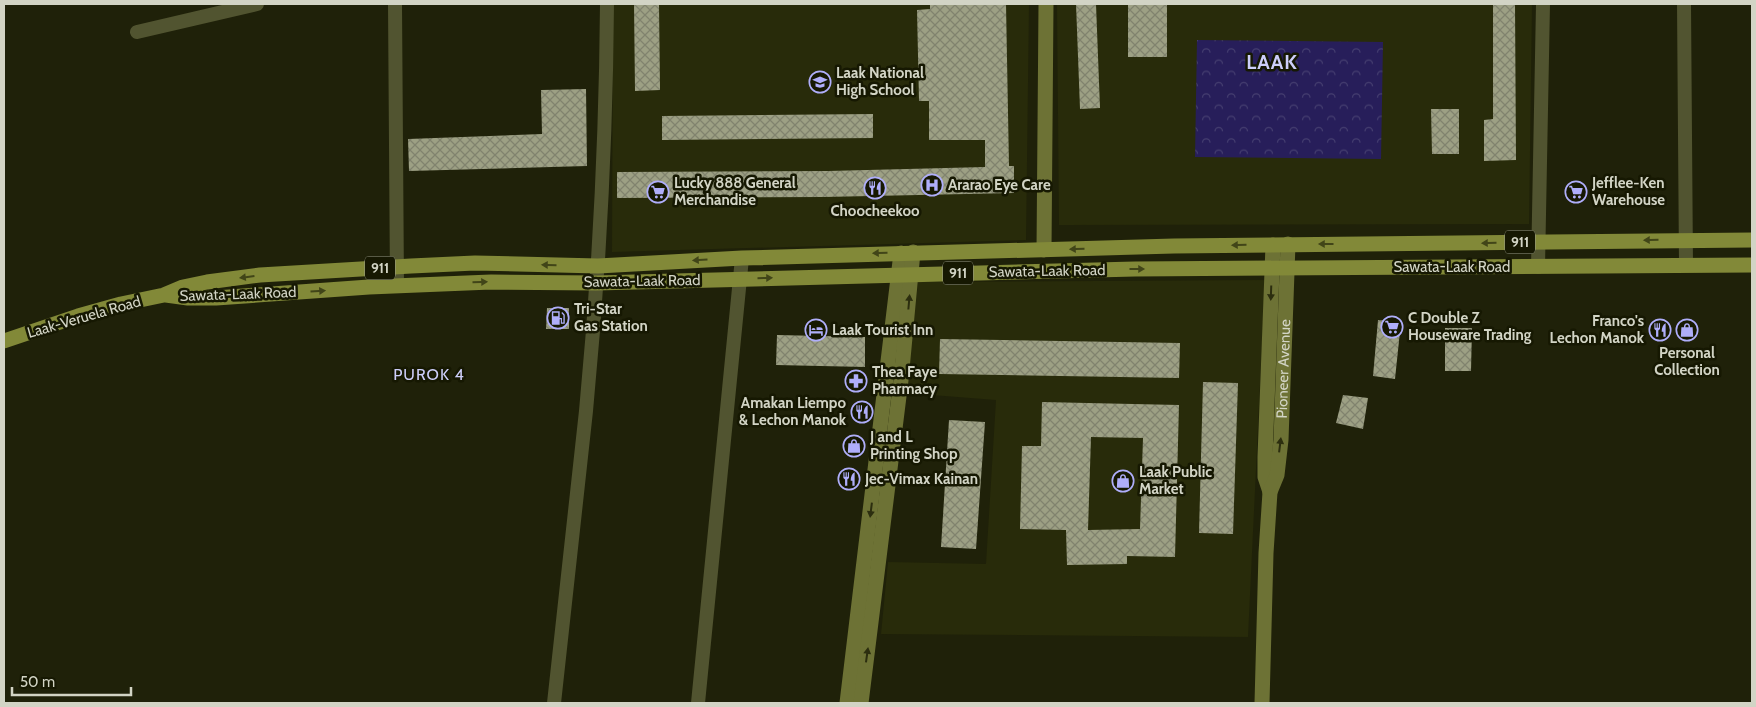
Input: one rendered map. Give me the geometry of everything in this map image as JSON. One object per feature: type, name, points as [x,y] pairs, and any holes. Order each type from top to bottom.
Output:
[{"type":"main road","name":"Sawata-Laak Road","points":[[164,295],[191,286],[260,275],[475,264],[598,266],[742,258],[1174,246],[1686,239],[1752,240]]},
{"type":"main road","name":"Sawata-Laak Road","points":[[164,295],[188,298],[216,298],[491,282],[596,283],[1135,268],[1752,265]]},
{"type":"main road","name":"Laak-Veruela Road","points":[[4,341],[78,316],[164,295]]},
{"type":"street","points":[[137,32],[257,4]]},
{"type":"street","points":[[395,4],[397,286]]},
{"type":"street","points":[[554,703],[586,410],[598,266],[607,99],[607,4]]},
{"type":"street","points":[[1044,250],[1046,4]]},
{"type":"street","points":[[1538,267],[1542,4]]},
{"type":"street","points":[[1684,4],[1686,265]]},
{"type":"street","name":"Pioneer Avenue","points":[[1262,703],[1266,553],[1270,492],[1265,477],[1265,457],[1281,245]]},
{"type":"street","points":[[847,703],[907,253]]},
{"type":"street","points":[[698,703],[742,258]]},
{"type":"street","points":[[861,703],[901,380],[905,274]]},
{"type":"shaded area","name":"Laak National High School","points":[[613,4],[1029,4],[1026,240],[612,252]]},
{"type":"shaded area","points":[[1057,4],[1532,4],[1529,224],[1059,225]]},
{"type":"shaded area","name":"Laak Public Market","points":[[1265,280],[1248,637],[881,634],[888,562],[986,564],[996,400],[906,393],[918,282]]},
{"type":"green space","points":[[1197,40],[1383,42],[1381,159],[1195,157]]},
{"type":"building","points":[[634,4],[659,4],[660,90],[635,91]]},
{"type":"building","points":[[930,4],[1006,4],[1009,166],[1014,166],[1014,193],[824,197],[617,198],[617,172],[828,171],[985,167],[985,140],[929,140],[929,101],[919,101],[917,10],[930,9]]},
{"type":"building","points":[[1076,4],[1096,4],[1100,108],[1080,109]]},
{"type":"building","points":[[1128,4],[1167,4],[1167,57],[1128,57]]},
{"type":"building","points":[[1493,4],[1515,4],[1516,160],[1484,161],[1484,120],[1493,119]]},
{"type":"building","points":[[586,89],[587,166],[409,171],[408,139],[542,134],[541,90]]},
{"type":"building","points":[[1431,109],[1459,109],[1459,154],[1432,154]]},
{"type":"building","points":[[873,114],[873,138],[662,140],[662,116]]},
{"type":"building","name":"Tri-Star Gas Station","points":[[547,308],[569,308],[569,329],[546,329]]},
{"type":"building","points":[[1378,320],[1401,322],[1395,379],[1373,376]]},
{"type":"building","points":[[1445,328],[1472,328],[1471,371],[1445,371]]},
{"type":"building","points":[[777,335],[865,337],[865,367],[776,365]]},
{"type":"building","points":[[940,339],[1180,343],[1179,378],[939,374]]},
{"type":"building","points":[[1203,382],[1238,383],[1233,534],[1199,533]]},
{"type":"building","points":[[1343,395],[1368,398],[1363,429],[1336,423]]},
{"type":"building","points":[[1042,402],[1179,405],[1175,557],[1127,556],[1127,564],[1067,565],[1066,530],[1020,529],[1022,446],[1041,446]],"holes":[[[1091,437],[1143,438],[1140,529],[1088,530]]]},
{"type":"building","points":[[949,420],[985,422],[976,549],[941,547]]},
{"type":"place","name":"Laak National High School","points":[[820,82]]},
{"type":"place","name":"Ararao Eye Care","points":[[932,185]]},
{"type":"place","name":"Choocheekoo","points":[[875,188]]},
{"type":"place","name":"Lucky 888 General Merchandise","points":[[658,192]]},
{"type":"place","name":"Jefflee-Ken Warehouse","points":[[1576,192]]},
{"type":"place","name":"Tri-Star Gas Station","points":[[558,318]]},
{"type":"place","name":"C Double Z Houseware Trading","points":[[1392,327]]},
{"type":"place","name":"Laak Tourist Inn","points":[[816,330]]},
{"type":"place","name":"Franco's Lechon Manok","points":[[1660,330]]},
{"type":"place","name":"Personal Collection","points":[[1687,330]]},
{"type":"place","name":"Thea Faye Pharmacy","points":[[856,381]]},
{"type":"place","name":"Amakan Liempo & Lechon Manok","points":[[862,412]]},
{"type":"place","name":"J and L Printing Shop","points":[[854,446]]},
{"type":"place","name":"Jec-Vimax Kainan","points":[[849,479]]},
{"type":"place","name":"Laak Public Market","points":[[1123,481]]},
{"type":"district","name":"LAAK","points":[[1272,62]]},
{"type":"district","name":"PUROK 4","points":[[429,374]]}]
